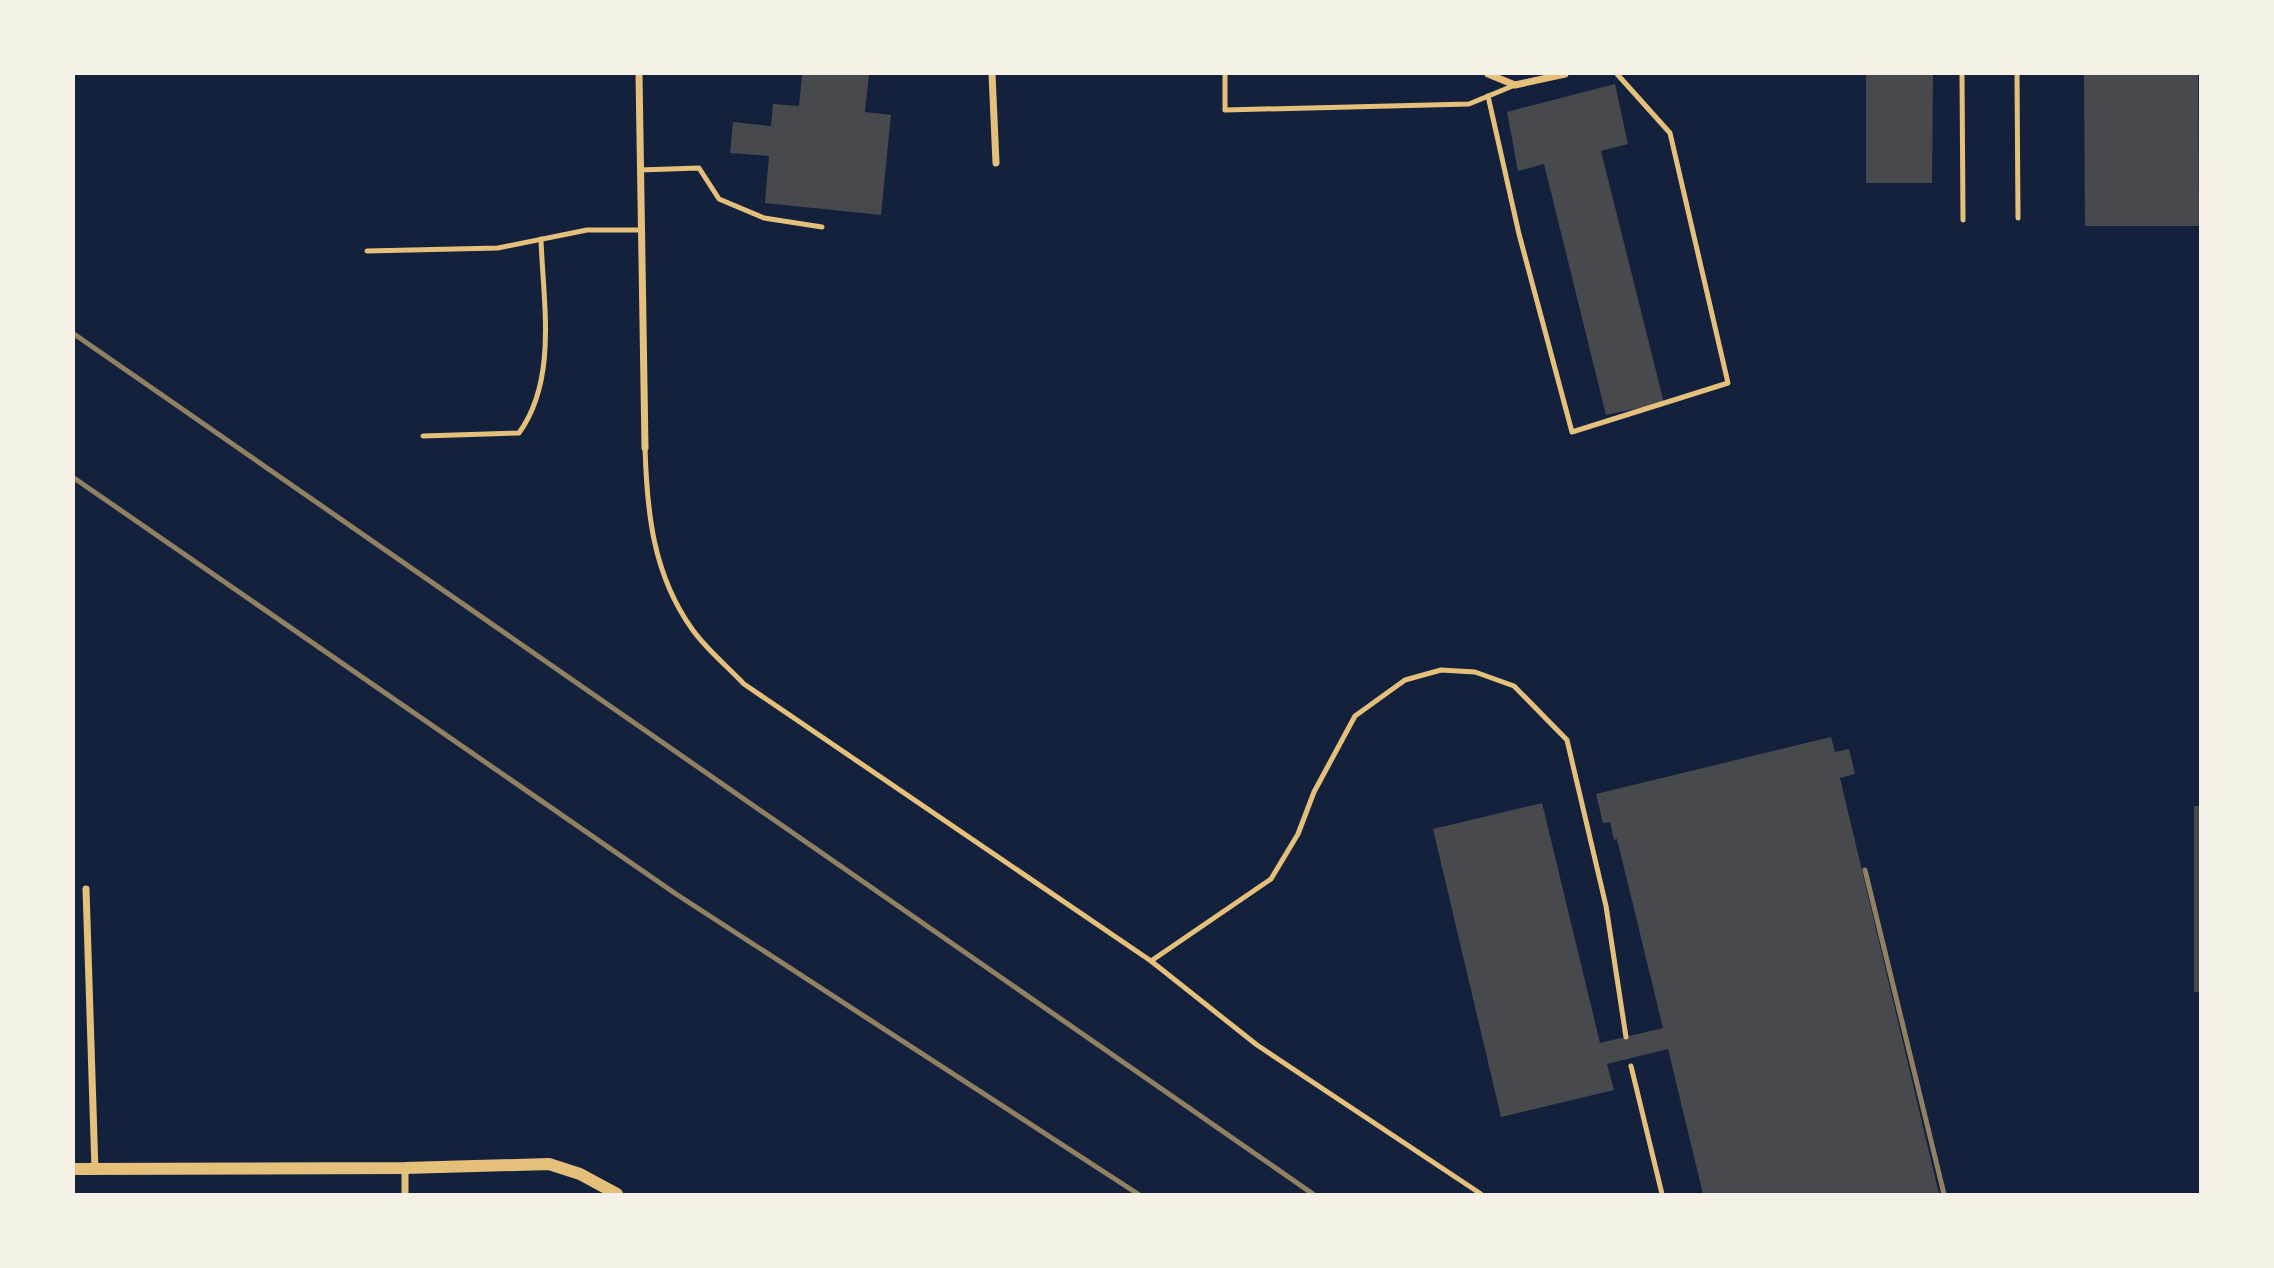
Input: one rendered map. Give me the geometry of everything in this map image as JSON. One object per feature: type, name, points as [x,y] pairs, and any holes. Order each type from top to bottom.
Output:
[{"type":"street","points":[[639,74],[645,448]]},
{"type":"street","points":[[992,74],[996,163]]},
{"type":"street","points":[[1488,74],[1515,85],[1565,74]]},
{"type":"street","points":[[86,889],[94,1171]]},
{"type":"street","points":[[74,1169],[405,1168],[549,1164],[580,1174],[617,1195]]},
{"type":"street","points":[[405,1168],[405,1195]]},
{"type":"lane","points":[[1225,74],[1225,110],[1469,104],[1515,85]]},
{"type":"lane","points":[[1488,96],[1519,234],[1572,432],[1728,383],[1670,133],[1617,74]]},
{"type":"lane","points":[[1962,74],[1963,220]]},
{"type":"lane","points":[[2017,74],[2018,218]]},
{"type":"lane","points":[[640,170],[699,168],[719,199],[764,218],[822,226]]},
{"type":"lane","points":[[367,251],[498,248],[587,230],[641,230]]},
{"type":"lane","points":[[423,436],[519,433],[531,416],[545,360],[541,239]]},
{"type":"lane","points":[[645,448],[646,484],[657,564],[692,629],[744,684],[1151,961],[1257,1045],[1480,1195]]},
{"type":"lane","points":[[1151,961],[1271,879],[1298,834],[1314,792],[1355,716],[1405,680],[1441,670],[1475,672],[1514,686],[1567,740],[1606,906],[1626,1037]]},
{"type":"lane","points":[[1631,1066],[1662,1195]]},
{"type":"building","points":[[802,74],[869,74],[865,112],[891,115],[881,215],[765,203],[769,156],[730,153],[733,122],[771,126],[773,104],[799,106]]},
{"type":"building","points":[[1866,74],[1933,74],[1932,183],[1866,183]]},
{"type":"building","points":[[2084,74],[2198,74],[2199,226],[2085,226]]},
{"type":"building","points":[[1615,84],[1628,144],[1601,151],[1664,403],[1606,415],[1544,164],[1518,171],[1507,112]]},
{"type":"building","points":[[1831,737],[1835,752],[1849,749],[1855,774],[1840,778],[1939,1194],[1703,1194],[1668,1049],[1607,1064],[1614,1090],[1501,1117],[1433,829],[1542,803],[1600,1043],[1663,1028],[1617,839],[1614,840],[1610,822],[1603,823],[1596,794]]},
{"type":"building","points":[[2194,806],[2200,806],[2200,992],[2194,992]]},
{"type":"railway","points":[[74,334],[1313,1194]]},
{"type":"railway","points":[[74,478],[676,894],[1138,1194]]},
{"type":"railway","points":[[1865,870],[1944,1194]]}]
